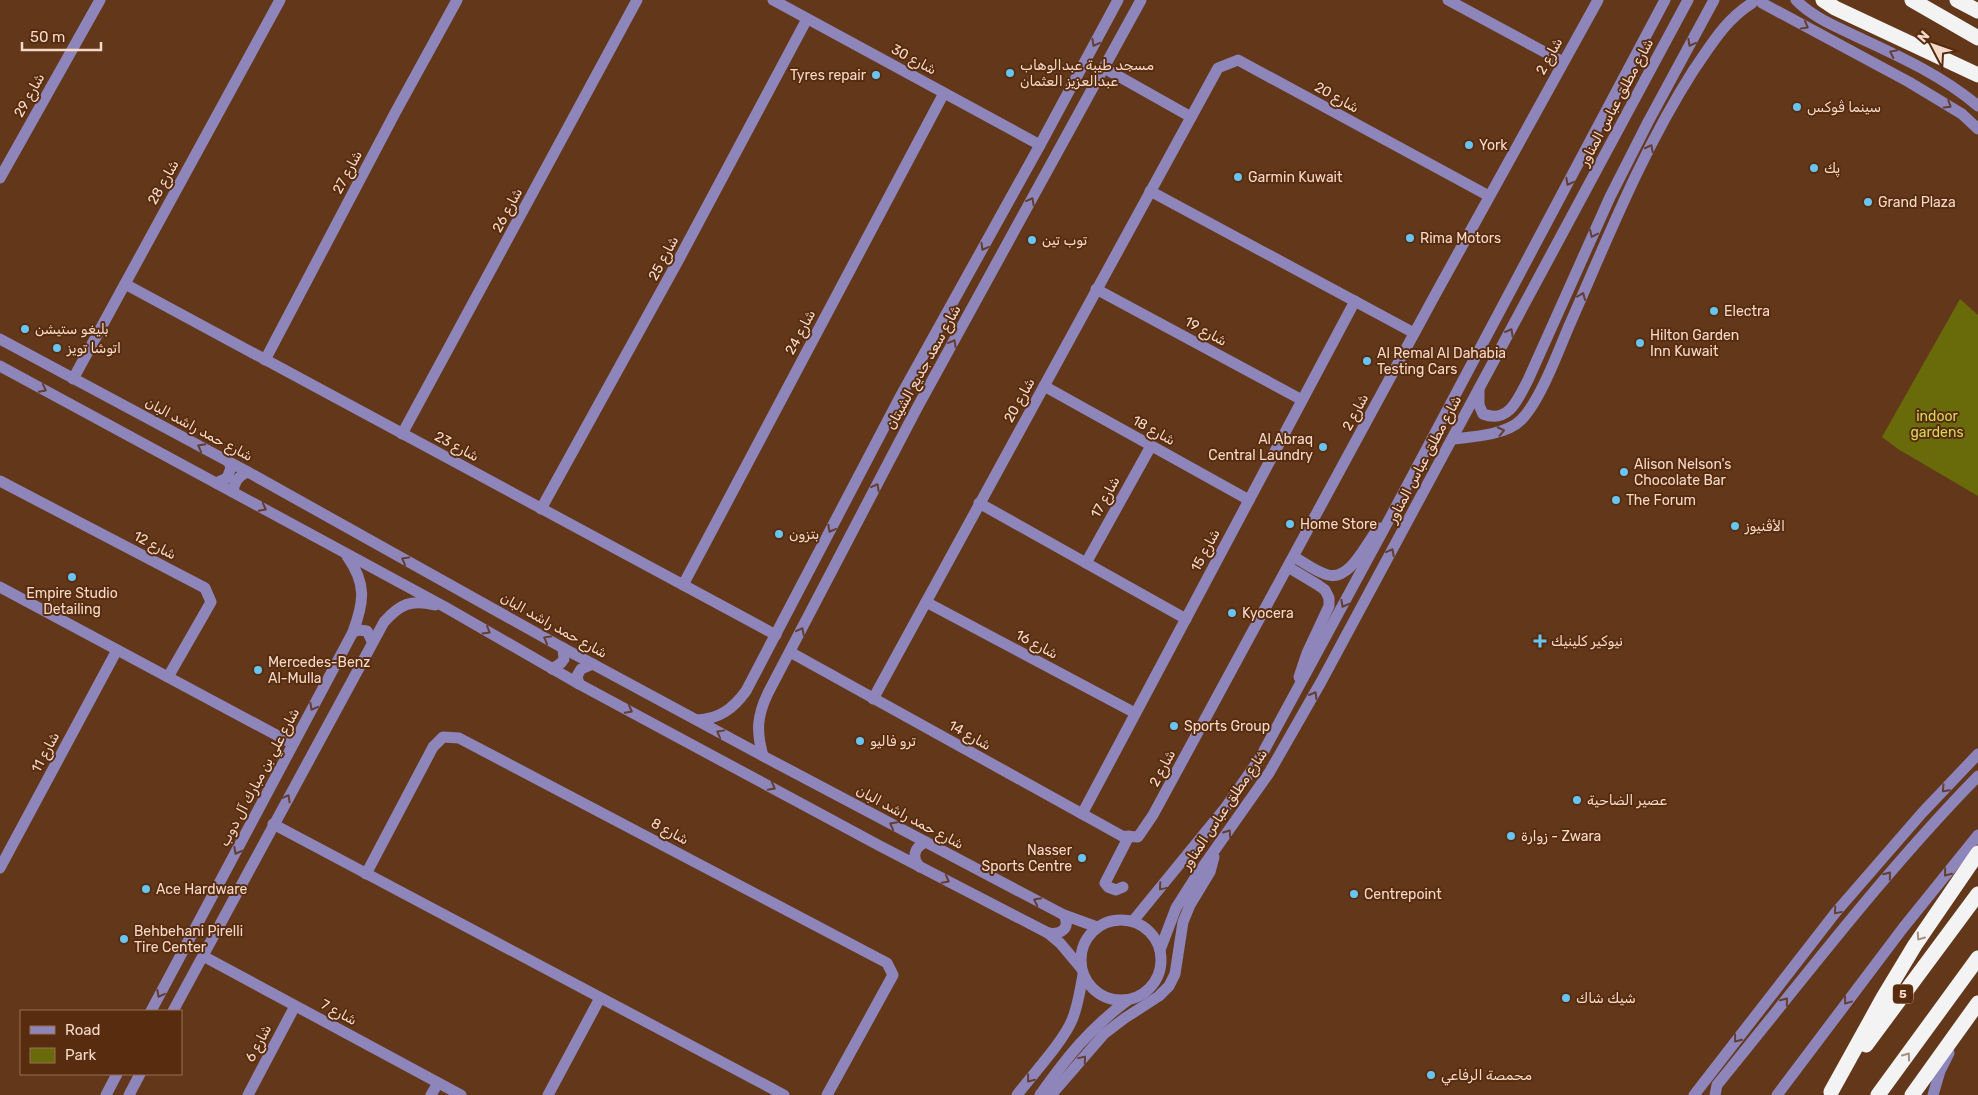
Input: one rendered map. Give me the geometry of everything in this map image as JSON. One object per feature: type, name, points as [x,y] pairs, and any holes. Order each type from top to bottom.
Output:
[{"type":"highway","points":[[1824,0],[1844,12],[1975,73]]},
{"type":"highway","points":[[1957,0],[1978,11]]},
{"type":"highway","points":[[1918,4],[1978,38]]},
{"type":"highway","points":[[1918,4],[1978,50]]},
{"type":"highway","points":[[1830,1093],[1915,945],[1978,853]]},
{"type":"highway","name":"5","points":[[1830,1093],[1978,894]]},
{"type":"highway","points":[[1878,1095],[1978,958]]},
{"type":"highway","points":[[1912,1095],[1978,1003]]},
{"type":"street","name":"شارع 29","points":[[0,178],[100,0]]},
{"type":"street","name":"شارع 28","points":[[73,379],[280,0]]},
{"type":"street","name":"شارع 27","points":[[265,360],[395,113],[457,0]]},
{"type":"street","name":"شارع 26","points":[[402,434],[637,0]]},
{"type":"street","name":"شارع 30","points":[[773,0],[1040,145]]},
{"type":"street","name":"شارع سعد جديع الشيتان","points":[[763,756],[758,740],[758,724],[761,708],[768,693],[934,378],[1141,0]]},
{"type":"street","points":[[1448,0],[1563,62]]},
{"type":"street","name":"شارع 2","points":[[1123,887],[1116,890],[1108,888],[1105,883],[1133,837],[1153,815],[1414,333],[1598,0]]},
{"type":"street","name":"شارع مطلق عباس المناور","points":[[1133,921],[1226,807],[1260,758],[1666,0]]},
{"type":"street","name":"شارع مطلق عباس المناور","points":[[1160,950],[1176,908],[1269,773],[1321,682],[1453,439],[1479,385],[1524,307],[1688,0]]},
{"type":"street","points":[[1479,385],[1479,405],[1483,414],[1494,418],[1504,414],[1515,403],[1533,369],[1608,201],[1714,0]]},
{"type":"street","points":[[1796,0],[1816,15],[1923,68],[1953,86],[1978,106]]},
{"type":"street","name":"شارع سعد جديع الشيتان","points":[[697,720],[706,720],[722,715],[735,704],[750,683],[899,399],[1040,145],[1114,1]]},
{"type":"street","points":[[1453,439],[1509,429],[1520,421],[1528,411],[1548,375],[1621,206],[1671,106],[1724,26],[1733,17],[1757,2],[1876,69],[1946,104],[1962,114],[1978,128]]},
{"type":"street","name":"شارع 25","points":[[542,509],[680,259],[807,19]]},
{"type":"street","name":"شارع 20","points":[[873,699],[1218,68],[1238,60],[1489,196]]},
{"type":"street","points":[[1104,68],[1191,117]]},
{"type":"street","name":"شارع 24","points":[[683,586],[944,93]]},
{"type":"street","points":[[1150,191],[1414,333]]},
{"type":"street","points":[[1608,201],[1621,206]]},
{"type":"street","name":"شارع 23","points":[[125,284],[776,635]]},
{"type":"street","name":"شارع 19","points":[[1096,289],[1302,400]]},
{"type":"street","name":"شارع 15","points":[[1082,814],[1355,301]]},
{"type":"street","name":"شارع حمد راشد البان","points":[[0,340],[248,472],[563,648],[763,756],[1064,915],[1097,927]]},
{"type":"street","points":[[0,366],[345,552],[579,684],[920,867],[1048,933],[1060,943],[1082,972],[1090,987],[1100,996],[1114,1000],[1128,1000]]},
{"type":"street","points":[[917,368],[917,374],[921,380],[927,382],[934,378]]},
{"type":"street","points":[[1533,369],[1548,375]]},
{"type":"street","name":"شارع 18","points":[[1044,386],[1249,500]]},
{"type":"street","points":[[899,399],[911,398],[916,402],[918,408]]},
{"type":"street","name":"شارع 17","points":[[1086,563],[1151,446]]},
{"type":"street","points":[[216,483],[227,478],[230,468],[229,462]]},
{"type":"street","points":[[233,492],[238,477],[248,472]]},
{"type":"street","name":"شارع 12","points":[[0,481],[205,588],[211,602],[168,677]]},
{"type":"street","points":[[979,504],[1186,619]]},
{"type":"street","points":[[1291,562],[1331,576],[1341,575],[1350,568],[1374,533],[1391,516]]},
{"type":"street","name":"شارع علي بن مبارك آل دوب","points":[[152,1010],[353,632],[362,607],[362,588],[357,570],[345,552]]},
{"type":"street","points":[[1291,562],[1325,590],[1329,598],[1329,606],[1302,666],[1296,693]]},
{"type":"street","points":[[0,587],[293,744]]},
{"type":"street","points":[[174,1010],[384,622],[392,613],[412,602],[423,602],[445,607]]},
{"type":"street","name":"شارع 16","points":[[926,602],[1135,714]]},
{"type":"street","points":[[353,632],[359,630],[366,631],[372,641]]},
{"type":"street","points":[[552,669],[561,664],[564,659],[563,648]]},
{"type":"street","name":"شارع 11","points":[[0,868],[117,650]]},
{"type":"street","name":"شارع 14","points":[[790,652],[1122,836],[1133,837]]},
{"type":"street","points":[[579,684],[577,676],[581,669],[593,664]]},
{"type":"street","points":[[750,683],[751,688],[757,693],[768,693]]},
{"type":"street","name":"شارع 8","points":[[366,874],[433,747],[443,737],[459,738],[886,963],[893,975],[827,1095]]},
{"type":"street","points":[[1694,1095],[1836,912],[1922,814],[1978,754]]},
{"type":"street","points":[[1709,1095],[1899,862],[1942,812],[1978,776]]},
{"type":"street","points":[[273,824],[784,1095]]},
{"type":"street","points":[[1777,1095],[1903,928],[1978,835]]},
{"type":"street","points":[[920,867],[915,859],[916,850],[926,842]]},
{"type":"street","points":[[1050,1095],[1104,1034],[1124,1018],[1160,996],[1169,986],[1175,974],[1183,922],[1190,905],[1210,872],[1216,850]]},
{"type":"street","points":[[1048,933],[1063,932],[1067,921],[1064,915]]},
{"type":"street","points":[[1017,1095],[1062,1037],[1072,1021],[1080,993],[1082,972],[1081,949],[1086,938],[1097,927],[1120,919],[1133,921],[1145,927],[1154,937],[1160,950],[1161,963],[1158,976],[1151,987],[1140,996],[1128,1000],[1084,1036],[1040,1095]]},
{"type":"street","name":"شارع 7","points":[[203,956],[461,1095]]},
{"type":"street","points":[[548,1095],[600,998]]},
{"type":"street","name":"شارع 6","points":[[248,1095],[295,1006]]},
{"type":"street","points":[[1933,1095],[1940,1071],[1966,1020]]},
{"type":"street","points":[[106,1095],[116,1075]]},
{"type":"street","points":[[129,1095],[139,1075]]},
{"type":"street","points":[[1715,1095],[1717,1085],[1721,1080]]},
{"type":"street","points":[[431,1095],[438,1082]]},
{"type":"street","points":[[1766,1095],[1786,1083]]},
{"type":"green space","name":"indoor gardens","points":[[1960,299],[1978,315],[1978,496],[1898,449],[1882,437]]},
{"type":"place","name":"مسجد طيبة عبدالوهاب عبدالعزيز العثمان","points":[[1010,73]]},
{"type":"place","name":"Tyres repair","points":[[876,75]]},
{"type":"place","name":"سينما ڤوكس","points":[[1797,107]]},
{"type":"place","name":"York","points":[[1469,145]]},
{"type":"place","name":"پك","points":[[1814,168]]},
{"type":"place","name":"Garmin Kuwait","points":[[1238,177]]},
{"type":"place","name":"Grand Plaza","points":[[1868,202]]},
{"type":"place","name":"Rima Motors","points":[[1410,238]]},
{"type":"place","name":"توب تين","points":[[1032,240]]},
{"type":"place","name":"Electra","points":[[1714,311]]},
{"type":"place","name":"بليغو ستيشن","points":[[25,329]]},
{"type":"place","name":"Hilton Garden Inn Kuwait","points":[[1640,343]]},
{"type":"place","name":"اتوشا تويز","points":[[57,348]]},
{"type":"place","name":"Al Remal Al Dahabia Testing Cars","points":[[1367,361]]},
{"type":"place","name":"Al Abraq Central Laundry","points":[[1323,447]]},
{"type":"place","name":"Alison Nelson's Chocolate Bar","points":[[1624,472]]},
{"type":"place","name":"The Forum","points":[[1616,500]]},
{"type":"place","name":"Home Store","points":[[1290,524]]},
{"type":"place","name":"الأڤنيوز","points":[[1735,526]]},
{"type":"place","name":"بتزون","points":[[779,534]]},
{"type":"place","name":"Empire Studio Detailing","points":[[72,577]]},
{"type":"place","name":"Kyocera","points":[[1232,613]]},
{"type":"place","name":"نيوكير كلينيك","points":[[1540,641]]},
{"type":"place","name":"Mercedes-Benz Al-Mulla","points":[[258,670]]},
{"type":"place","name":"Sports Group","points":[[1174,726]]},
{"type":"place","name":"ترو فاليو","points":[[860,741]]},
{"type":"place","name":"عصير الضاحية","points":[[1577,800]]},
{"type":"place","name":"زوارة - Zwara","points":[[1511,836]]},
{"type":"place","name":"Nasser Sports Centre","points":[[1082,858]]},
{"type":"place","name":"Ace Hardware","points":[[146,889]]},
{"type":"place","name":"Centrepoint","points":[[1354,894]]},
{"type":"place","name":"Behbehani Pirelli Tire Center","points":[[124,939]]},
{"type":"place","name":"شيك شاك","points":[[1566,998]]},
{"type":"place","name":"محمصة الرفاعي","points":[[1431,1075]]}]
